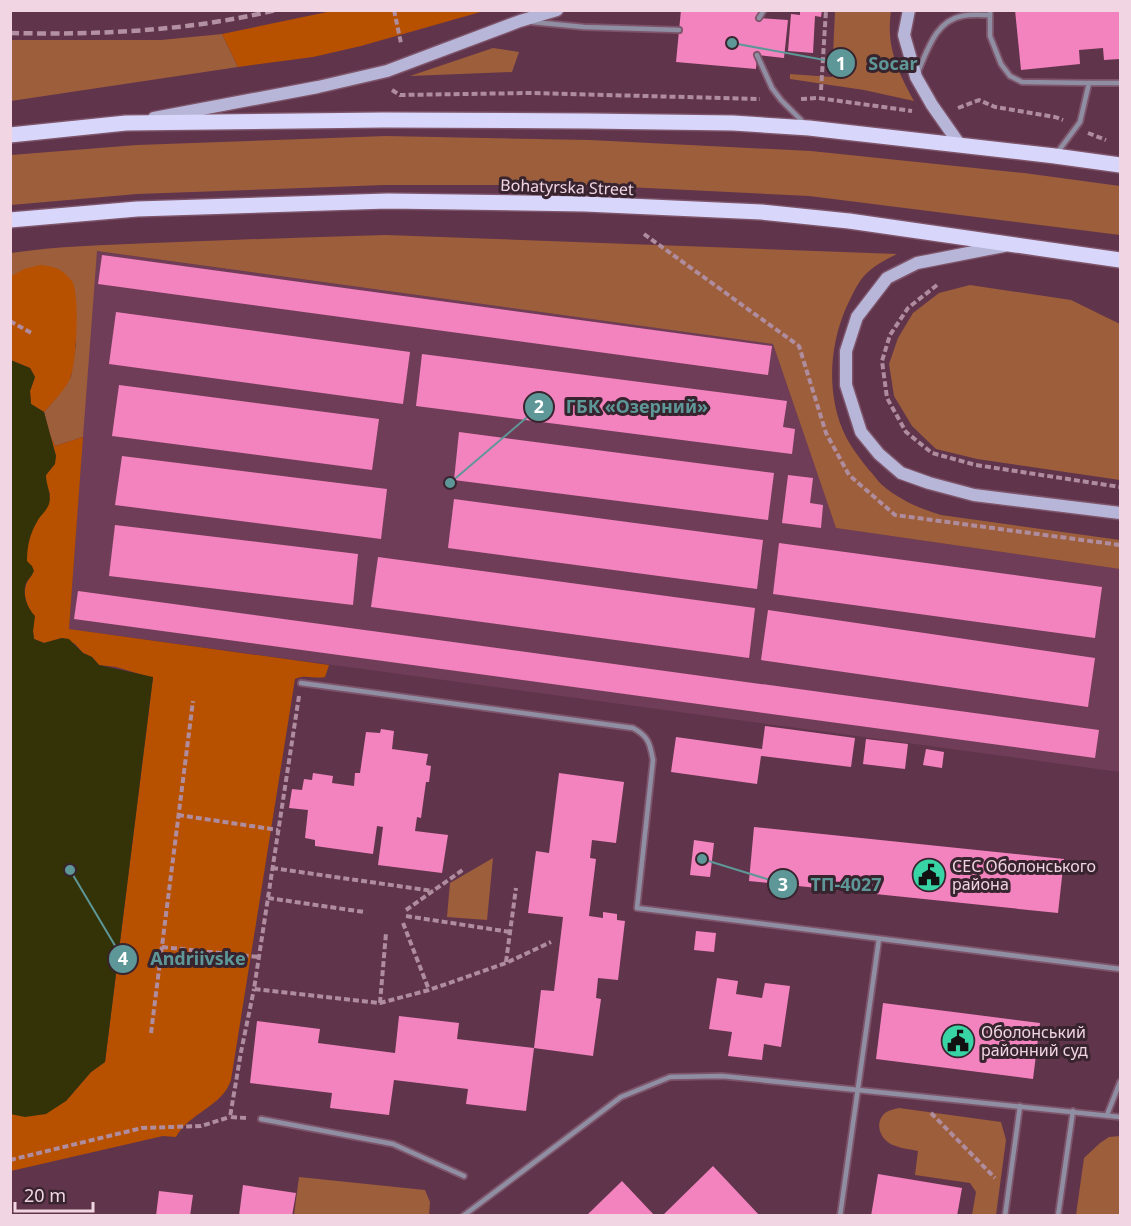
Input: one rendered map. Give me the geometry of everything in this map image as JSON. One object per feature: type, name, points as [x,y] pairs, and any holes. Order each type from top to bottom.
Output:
[{"type":"main road","points":[[10,135],[126,123],[318,87],[387,71],[520,21],[557,10]]},
{"type":"main road","points":[[909,10],[904,36],[916,77],[960,145]]},
{"type":"main road","points":[[126,123],[383,120],[733,123],[809,128],[1120,165]]},
{"type":"main road","name":"Bohatyrska Street","points":[[10,220],[137,209],[388,201],[573,204],[761,212],[849,221],[1120,260]]},
{"type":"main road","points":[[1014,244],[917,263],[887,278],[856,317],[846,351],[846,385],[861,432],[879,454],[901,474],[929,483],[974,495],[1120,513]]},
{"type":"lane","points":[[759,18],[764,10]]},
{"type":"lane","points":[[916,77],[933,37],[947,22],[960,16],[990,13],[990,36],[1001,64],[1010,76],[1022,82],[1120,83]]},
{"type":"lane","points":[[520,21],[584,27],[679,30]]},
{"type":"lane","points":[[757,55],[772,88],[809,128]]},
{"type":"lane","points":[[1055,156],[1080,122],[1089,84]]},
{"type":"lane","points":[[301,683],[633,728],[645,734],[653,760],[637,908],[1120,969]]},
{"type":"lane","points":[[840,1215],[879,939]]},
{"type":"lane","points":[[463,1215],[621,1097],[670,1077],[722,1076],[1120,1117]]},
{"type":"lane","points":[[1107,1115],[1120,1082]]},
{"type":"lane","points":[[1005,1215],[1020,1106]]},
{"type":"lane","points":[[1059,1215],[1073,1111]]},
{"type":"lane","points":[[261,1119],[393,1144],[464,1176]]},
{"type":"path","points":[[394,10],[401,43]]},
{"type":"path","points":[[821,90],[826,10]]},
{"type":"path","points":[[368,74],[400,95],[530,93],[781,100],[818,98],[939,115],[979,100],[995,108],[1055,117],[1104,140],[1112,141]]},
{"type":"path","points":[[937,285],[908,308],[890,334],[882,361],[887,398],[906,432],[932,453],[976,465],[1120,487]]},
{"type":"path","points":[[10,321],[33,334]]},
{"type":"path","points":[[230,1117],[254,989],[301,683]]},
{"type":"path","points":[[151,1033],[193,701]]},
{"type":"path","points":[[178,815],[278,830]]},
{"type":"path","points":[[272,868],[433,891]]},
{"type":"path","points":[[406,910],[464,869]]},
{"type":"path","points":[[388,891],[389,884]]},
{"type":"path","points":[[506,963],[516,888]]},
{"type":"path","points":[[268,898],[364,912]]},
{"type":"path","points":[[406,916],[510,932]]},
{"type":"path","points":[[403,923],[429,990]]},
{"type":"path","points":[[380,1003],[386,933]]},
{"type":"path","points":[[254,989],[380,1003],[429,990],[506,963],[551,942]]},
{"type":"path","points":[[162,947],[259,957]]},
{"type":"path","points":[[914,1095],[1008,1192]]},
{"type":"path","points":[[10,1160],[142,1128],[201,1126],[230,1117],[261,1119]]},
{"type":"shaded area","points":[[332,11],[484,11],[361,46],[313,57],[238,67],[222,34]]},
{"type":"shaded area","points":[[835,11],[891,11],[890,35],[894,57],[914,101],[864,90],[790,79],[790,74],[832,77]]},
{"type":"shaded area","points":[[222,34],[238,67],[11,101],[11,40],[161,40]]},
{"type":"shaded area","points":[[493,48],[519,52],[512,72],[410,76]]},
{"type":"shaded area","points":[[386,136],[590,140],[811,151],[1024,173],[1120,186],[1120,235],[809,196],[586,185],[385,185],[137,194],[11,205],[11,155],[137,145]]},
{"type":"shaded area","points":[[386,235],[897,254],[875,266],[861,280],[846,308],[836,339],[832,372],[835,405],[846,437],[857,454],[888,490],[910,503],[941,515],[1120,540],[1120,569],[836,528],[773,344],[97,251],[83,437],[55,446],[44,412],[71,377],[76,344],[76,309],[11,277],[11,253],[99,245]]},
{"type":"shaded area","points":[[96,251],[773,344],[836,528],[1120,569],[1120,772],[69,629]]},
{"type":"shaded area","points":[[40,265],[58,269],[72,281],[77,313],[74,359],[70,379],[44,412],[31,404],[30,391],[35,377],[30,368],[11,360],[10,277],[24,269]]},
{"type":"shaded area","points":[[970,285],[1071,300],[1120,324],[1120,480],[977,459],[936,449],[912,426],[894,396],[889,364],[898,338],[913,313],[939,293]]},
{"type":"shaded area","points":[[10,360],[30,368],[35,377],[30,391],[31,404],[44,412],[56,456],[55,464],[46,475],[49,504],[38,520],[29,540],[27,561],[34,571],[26,583],[25,596],[35,616],[34,639],[44,643],[62,638],[69,639],[99,665],[153,677],[105,1062],[91,1072],[66,1101],[46,1114],[25,1117],[10,1114]]},
{"type":"shaded area","points":[[50,435],[55,446],[83,437],[69,629],[329,665],[325,677],[295,679],[231,1080],[227,1089],[221,1097],[189,1121],[176,1137],[163,1136],[11,1171],[10,1114],[66,1101],[91,1072],[105,1062],[153,678],[116,667],[99,665],[75,644],[62,638],[44,643],[34,639],[34,616],[25,596],[26,585],[32,575],[26,554],[30,536],[50,494],[46,484],[46,475],[56,456]]},
{"type":"shaded area","points":[[493,858],[487,920],[447,917],[450,883]]},
{"type":"shaded area","points":[[899,1108],[1001,1122],[1006,1140],[996,1215],[972,1215],[976,1192],[970,1183],[915,1175],[918,1151],[889,1143],[879,1129],[880,1120],[885,1113]]},
{"type":"shaded area","points":[[1120,1136],[1120,1215],[1076,1215],[1084,1158],[1109,1137]]},
{"type":"shaded area","points":[[299,1177],[425,1190],[430,1202],[429,1215],[294,1215]]},
{"type":"building","points":[[681,10],[760,10],[759,18],[788,20],[784,58],[757,55],[756,69],[676,62]]},
{"type":"building","points":[[800,10],[822,10],[821,17],[815,16],[813,53],[788,51],[791,14],[800,15]]},
{"type":"building","points":[[1015,10],[1120,10],[1120,59],[1104,60],[1103,48],[1079,50],[1080,64],[1021,70]]},
{"type":"building","points":[[102,255],[772,346],[768,375],[98,284]]},
{"type":"building","points":[[116,312],[410,352],[403,404],[109,364]]},
{"type":"building","points":[[422,354],[787,401],[783,427],[795,429],[792,454],[416,406]]},
{"type":"building","points":[[119,385],[379,419],[372,470],[112,436]]},
{"type":"building","points":[[459,432],[774,473],[768,520],[454,480]]},
{"type":"building","points":[[122,456],[387,489],[381,539],[115,505]]},
{"type":"building","points":[[788,475],[813,478],[810,503],[823,505],[821,528],[782,523]]},
{"type":"building","points":[[454,499],[763,540],[757,589],[448,548]]},
{"type":"building","points":[[115,525],[358,554],[353,605],[109,576]]},
{"type":"building","points":[[779,543],[1102,587],[1095,638],[773,594]]},
{"type":"building","points":[[378,557],[755,608],[749,658],[371,607]]},
{"type":"building","points":[[78,591],[1099,730],[1095,758],[74,619]]},
{"type":"building","points":[[768,610],[1095,658],[1088,707],[761,660]]},
{"type":"building","points":[[765,726],[855,738],[851,767],[761,756],[757,784],[671,772],[676,737],[762,749]]},
{"type":"building","points":[[381,729],[394,731],[392,749],[428,754],[426,765],[431,766],[429,782],[426,782],[421,818],[417,817],[415,831],[448,835],[442,873],[378,865],[383,827],[377,826],[373,854],[315,846],[315,840],[305,838],[308,810],[289,808],[292,789],[302,790],[304,779],[312,780],[313,773],[333,776],[332,783],[354,786],[355,773],[360,773],[366,732],[380,733]]},
{"type":"building","points":[[866,739],[908,744],[905,769],[863,764]]},
{"type":"building","points":[[926,749],[944,752],[942,768],[923,765]]},
{"type":"building","points":[[559,773],[624,782],[616,843],[592,840],[590,858],[596,859],[589,916],[603,918],[603,912],[617,914],[617,920],[625,921],[618,980],[598,978],[596,998],[601,999],[593,1056],[534,1048],[541,990],[554,991],[563,917],[528,913],[536,851],[549,853]]},
{"type":"building","points":[[754,827],[1064,859],[1058,913],[749,881]]},
{"type":"building","points":[[694,840],[714,843],[710,877],[690,875]]},
{"type":"building","points":[[696,931],[716,933],[714,952],[694,950]]},
{"type":"building","points":[[717,978],[738,981],[736,994],[762,998],[765,983],[790,986],[781,1047],[764,1044],[762,1060],[728,1056],[732,1032],[709,1029]]},
{"type":"building","name":"Оболонський районний суд","points":[[883,1003],[1040,1023],[1033,1079],[876,1059]]},
{"type":"building","points":[[399,1016],[459,1023],[457,1039],[534,1048],[526,1111],[466,1104],[468,1089],[394,1080],[389,1115],[330,1108],[332,1093],[250,1083],[257,1021],[320,1029],[318,1043],[395,1053]]},
{"type":"building","points":[[713,1166],[760,1216],[662,1216]]},
{"type":"building","points":[[878,1174],[962,1188],[957,1216],[871,1216]]},
{"type":"building","points":[[622,1181],[655,1216],[586,1216]]},
{"type":"building","points":[[243,1185],[296,1193],[292,1216],[239,1216]]},
{"type":"building","points":[[159,1191],[193,1195],[190,1216],[156,1216]]},
{"type":"railway","points":[[10,33],[144,30],[210,23],[276,10]]},
{"type":"place","name":"Socar","points":[[732,43]]},
{"type":"place","name":"ГБК «Озерний»","points":[[450,483]]},
{"type":"place","name":"ТП-4027","points":[[702,859]]},
{"type":"place","name":"Andriivske","points":[[70,870]]},
{"type":"place","name":"СЕС Оболонського района","points":[[929,875]]},
{"type":"place","name":"Оболонський районний суд","points":[[958,1041]]}]
